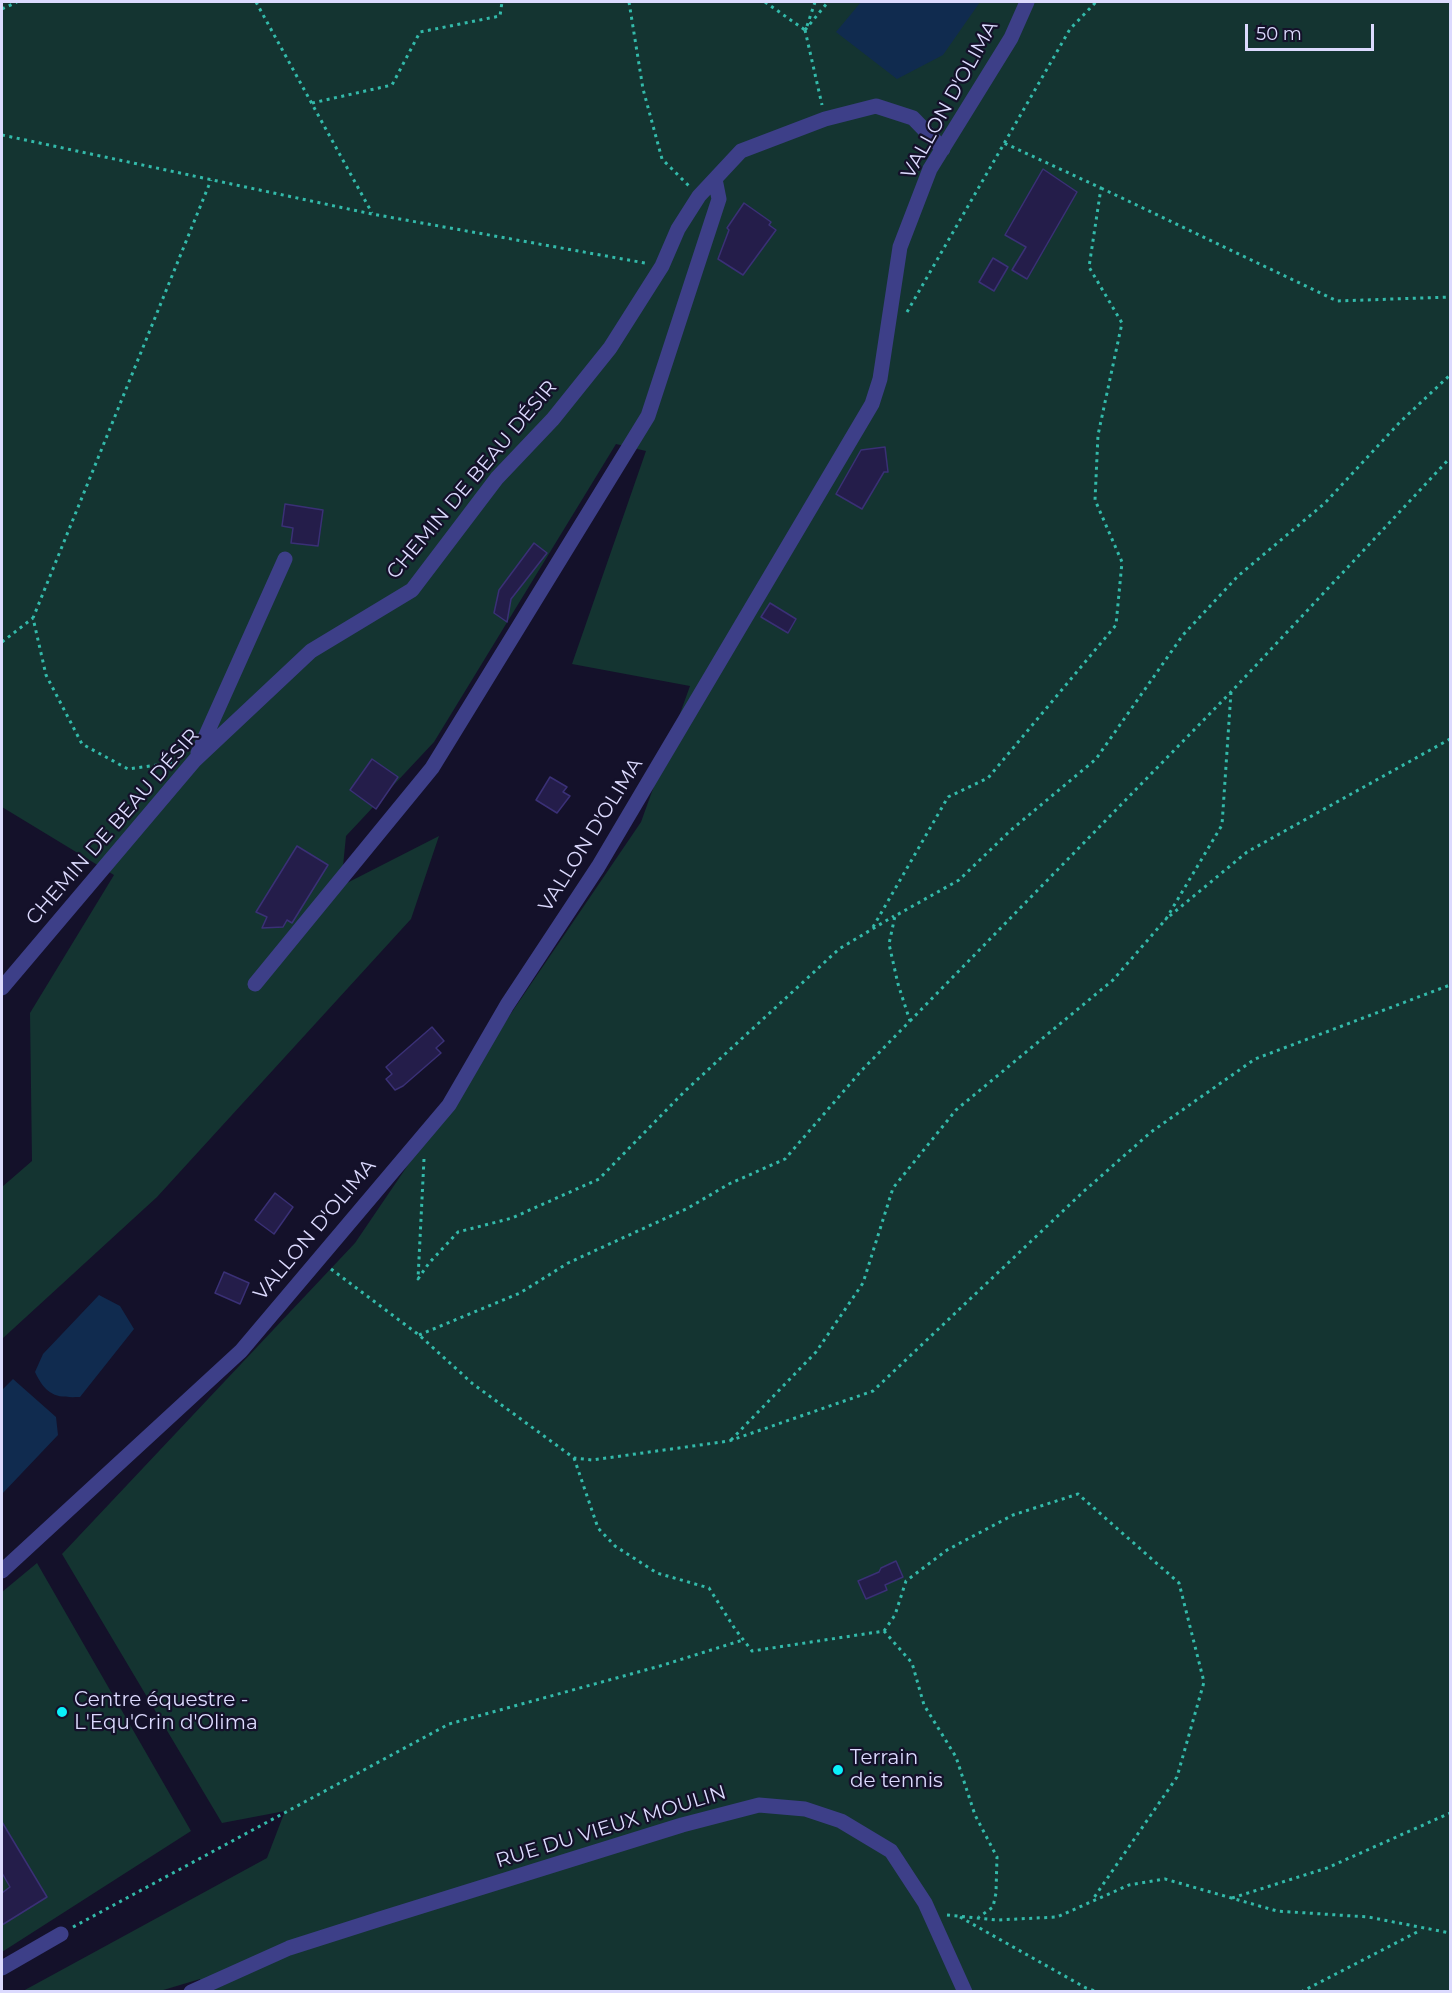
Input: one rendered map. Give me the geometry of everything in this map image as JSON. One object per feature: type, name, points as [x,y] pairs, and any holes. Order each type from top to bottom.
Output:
[{"type":"street","name":"VALLON D'OLIMA","points":[[2,1571],[241,1351],[449,1105],[507,1005],[598,867],[872,404],[879,379],[900,247],[930,170],[1011,38],[1027,2]]},
{"type":"street","name":"CHEMIN DE BEAU DÉSIR","points":[[2,988],[195,760],[311,651],[412,590],[497,478],[553,419],[610,348],[662,266],[678,230],[699,196],[741,151],[825,119],[876,106],[913,118],[943,149]]},
{"type":"street","points":[[255,984],[432,768],[648,416],[718,199],[715,179]]},
{"type":"street","points":[[195,760],[285,559]]},
{"type":"street","name":"RUE DU VIEUX MOULIN","points":[[191,1992],[289,1948],[682,1826],[759,1805],[805,1809],[841,1821],[891,1851],[925,1903],[965,1992]]},
{"type":"street","points":[[2,1968],[61,1934]]},
{"type":"path","points":[[2,9],[17,2]]},
{"type":"path","points":[[256,2],[372,214]]},
{"type":"path","points":[[312,104],[393,85],[420,32],[500,16],[502,2]]},
{"type":"path","points":[[629,2],[643,89],[662,159],[699,196]]},
{"type":"path","points":[[765,2],[805,30]]},
{"type":"path","points":[[815,2],[805,30],[825,119]]},
{"type":"path","points":[[805,30],[828,2]]},
{"type":"path","points":[[901,321],[1070,29],[1096,2]]},
{"type":"path","points":[[2,135],[372,214],[662,266]]},
{"type":"path","points":[[1004,143],[1337,301],[1450,297]]},
{"type":"path","points":[[2,642],[33,618],[211,180]]},
{"type":"path","points":[[873,927],[948,797],[988,778],[1116,625],[1122,562],[1095,500],[1098,435],[1122,323],[1089,267],[1101,188]]},
{"type":"path","points":[[425,1133],[418,1280],[429,1263],[458,1232],[512,1218],[599,1179],[685,1091],[839,949],[873,927],[959,880],[1011,830],[1095,759],[1183,635],[1238,576],[1325,503],[1400,422],[1450,375]]},
{"type":"path","points":[[419,1335],[520,1293],[568,1263],[688,1208],[729,1184],[784,1160],[862,1070],[1231,692],[1450,458]]},
{"type":"path","points":[[33,618],[46,675],[82,744],[128,770],[195,760]]},
{"type":"path","points":[[1166,919],[1222,825],[1231,692]]},
{"type":"path","points":[[729,1441],[816,1352],[863,1283],[893,1188],[956,1110],[1113,980],[1166,919],[1247,852],[1450,739]]},
{"type":"path","points":[[895,916],[889,944],[898,984],[910,1021]]},
{"type":"path","points":[[318,1259],[419,1335],[473,1384],[574,1458],[592,1460],[729,1441],[873,1391],[1083,1192],[1151,1132],[1255,1059],[1450,984]]},
{"type":"path","points":[[574,1458],[598,1528],[615,1546],[657,1573],[709,1588],[752,1651],[884,1631],[895,1615],[906,1581],[948,1550],[1012,1515],[1078,1494],[1179,1583],[1204,1682],[1177,1777],[1094,1899]]},
{"type":"path","points":[[884,1631],[912,1663],[924,1705],[956,1757],[975,1815],[997,1857],[996,1893],[993,1907],[979,1917]]},
{"type":"path","points":[[61,1934],[449,1724],[649,1670],[743,1640]]},
{"type":"path","points":[[1232,1898],[1327,1868],[1450,1812]]},
{"type":"path","points":[[932,1918],[945,1915],[1005,1920],[1057,1917],[1129,1885],[1164,1879],[1277,1911],[1368,1917],[1450,1933]]},
{"type":"path","points":[[958,1916],[1086,1988],[1098,1992]]},
{"type":"path","points":[[1301,1992],[1422,1929]]},
{"type":"green space","points":[[2,2],[1450,2],[1450,1991],[204,1992],[200,1979],[160,1991],[23,1991],[267,1858],[285,1811],[222,1823],[62,1554],[355,1243],[641,822],[690,686],[572,664],[646,451],[616,444],[434,742],[346,836],[341,886],[439,836],[411,919],[157,1197],[2,1339],[2,1187],[32,1161],[30,1013],[114,875],[2,807]]},
{"type":"green space","name":"Centre équestre - L'Equ'Crin d'Olima","points":[[37,1563],[191,1831],[2,1952],[2,1592]]},
{"type":"water","points":[[861,2],[980,2],[943,55],[897,79],[836,32]]},
{"type":"water","points":[[99,1295],[120,1306],[134,1329],[80,1397],[52,1394],[43,1386],[35,1372],[43,1354]]},
{"type":"water","points":[[13,1379],[56,1417],[58,1435],[2,1494],[2,1390]]},
{"type":"building","points":[[1043,169],[1077,192],[1027,279],[1012,270],[1026,247],[1005,235]]},
{"type":"building","points":[[744,203],[771,222],[769,225],[776,230],[743,275],[718,259],[729,230],[727,228]]},
{"type":"building","points":[[993,258],[1008,267],[994,291],[979,282]]},
{"type":"building","points":[[885,447],[888,472],[884,472],[862,509],[836,494],[861,450]]},
{"type":"building","points":[[285,504],[323,510],[318,546],[291,543],[293,528],[282,526]]},
{"type":"building","points":[[534,543],[547,553],[511,599],[507,622],[494,613],[499,590]]},
{"type":"building","points":[[770,603],[796,619],[788,633],[761,617]]},
{"type":"building","points":[[372,759],[398,777],[376,809],[350,790]]},
{"type":"building","points":[[550,777],[567,787],[563,792],[570,796],[557,813],[536,800]]},
{"type":"building","points":[[297,846],[328,865],[292,923],[287,920],[283,927],[262,928],[267,917],[256,912]]},
{"type":"building","points":[[432,1027],[444,1041],[436,1048],[441,1053],[403,1086],[395,1090],[386,1079],[392,1074],[386,1067]]},
{"type":"building","points":[[275,1193],[293,1207],[274,1234],[255,1220]]},
{"type":"building","points":[[224,1272],[249,1283],[240,1304],[215,1293]]},
{"type":"building","points":[[896,1561],[903,1577],[885,1585],[887,1590],[866,1599],[858,1581],[879,1572],[881,1568]]},
{"type":"building","points":[[2,1822],[47,1897],[2,1925],[2,1893],[10,1887],[2,1873]]},
{"type":"place","name":"Centre équestre - L'Equ'Crin d'Olima","points":[[62,1712]]},
{"type":"place","name":"Terrain de tennis","points":[[838,1770]]}]
